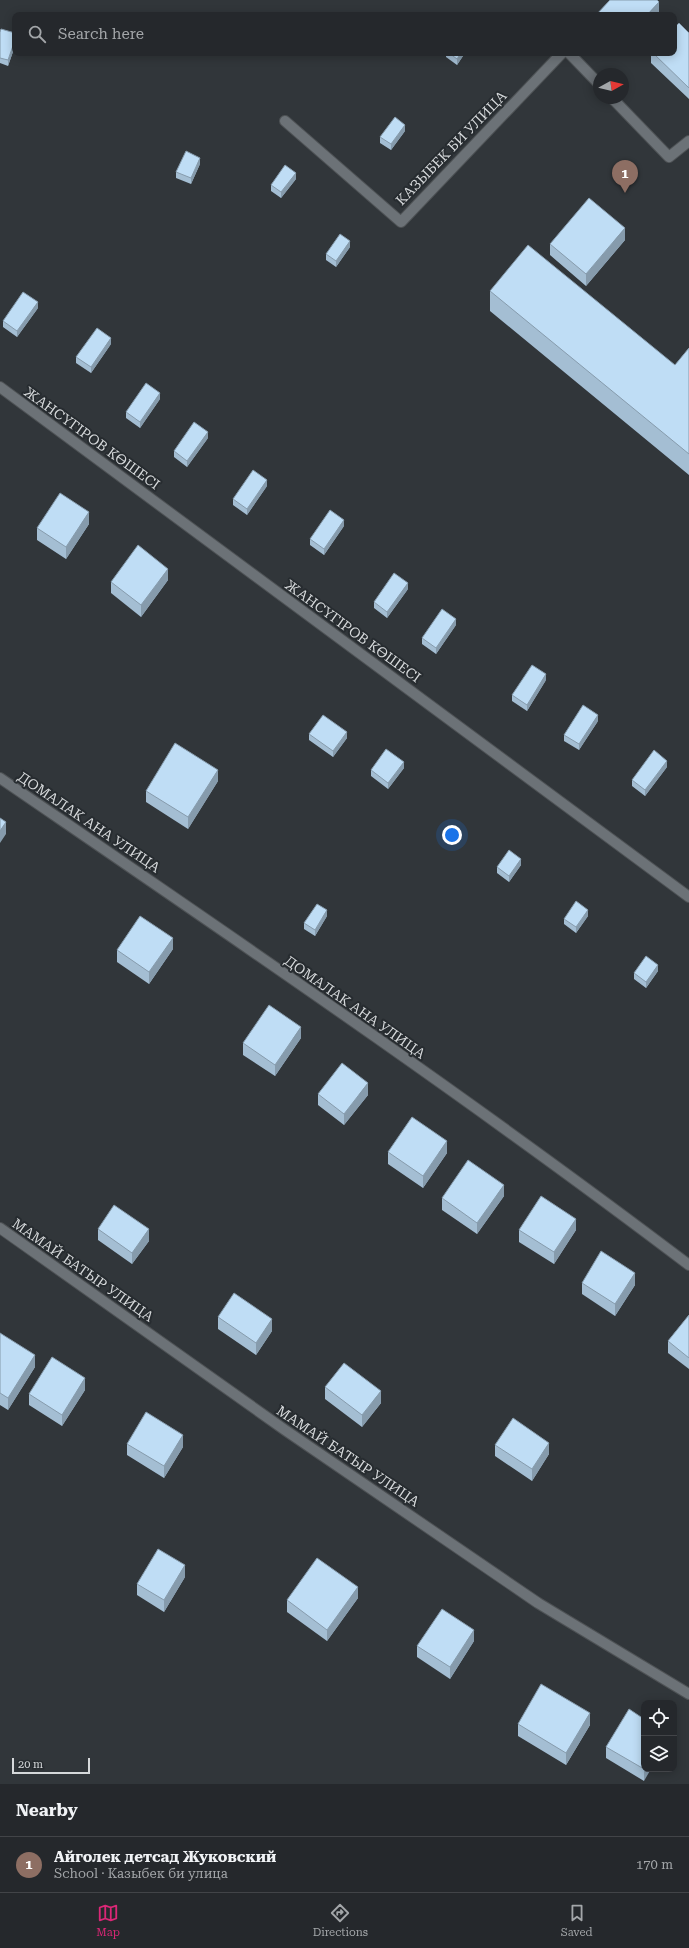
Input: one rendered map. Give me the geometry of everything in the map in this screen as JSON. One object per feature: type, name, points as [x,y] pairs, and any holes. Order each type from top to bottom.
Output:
[{"type":"street","name":"КАЗЫБЕК БИ УЛИЦА","points":[[285,121],[401,222],[559,56]]},
{"type":"street","points":[[572,56],[593,78]]},
{"type":"street","points":[[618,104],[669,157],[689,141]]},
{"type":"street","name":"ЖАНСҮГІРОВ КӨШЕСІ","points":[[0,387],[689,896]]},
{"type":"street","name":"ДОМАЛАК АНА УЛИЦА","points":[[0,778],[245,946],[608,1204],[689,1266]]},
{"type":"street","name":"МАМАЙ БАТЫР УЛИЦА","points":[[0,1228],[285,1430],[525,1594],[689,1694]]},
{"type":"building","points":[[610,0],[657,0],[659,2],[650,12],[599,12]]},
{"type":"building","points":[[679,23],[689,33],[689,88],[656,56],[677,56],[677,25]]},
{"type":"building","points":[[1,29],[12,32],[12,49],[8,60],[0,58]]},
{"type":"building","points":[[395,117],[405,125],[391,144],[380,137]]},
{"type":"building","points":[[186,151],[200,158],[191,178],[176,172]]},
{"type":"building","points":[[285,165],[296,173],[281,192],[271,185]]},
{"type":"building","points":[[589,198],[625,228],[586,274],[550,244]]},
{"type":"building","points":[[340,234],[350,241],[336,261],[326,254]]},
{"type":"building","points":[[528,245],[675,365],[689,348],[689,454],[490,291]]},
{"type":"building","points":[[23,292],[38,302],[17,331],[3,321]]},
{"type":"building","points":[[97,328],[111,338],[91,367],[76,357]]},
{"type":"building","points":[[146,383],[160,393],[140,422],[126,412]]},
{"type":"building","points":[[194,422],[208,432],[187,461],[174,451]]},
{"type":"building","points":[[253,470],[267,480],[247,509],[233,499]]},
{"type":"building","points":[[60,493],[89,512],[66,547],[37,528]]},
{"type":"building","points":[[330,510],[344,520],[324,549],[310,539]]},
{"type":"building","points":[[138,545],[168,569],[141,605],[111,582]]},
{"type":"building","points":[[394,573],[408,583],[387,612],[374,602]]},
{"type":"building","points":[[442,609],[456,619],[436,648],[422,638]]},
{"type":"building","points":[[532,665],[546,674],[527,705],[512,695]]},
{"type":"building","points":[[583,705],[598,715],[579,744],[564,735]]},
{"type":"building","points":[[323,715],[347,732],[333,751],[309,734]]},
{"type":"building","points":[[175,743],[218,770],[188,817],[146,791]]},
{"type":"building","points":[[386,749],[404,762],[388,783],[371,770]]},
{"type":"building","points":[[654,750],[667,761],[645,790],[632,780]]},
{"type":"building","points":[[0,818],[6,822],[0,831]]},
{"type":"building","points":[[509,850],[521,859],[509,876],[497,867]]},
{"type":"building","points":[[576,901],[588,910],[576,927],[564,919]]},
{"type":"building","points":[[317,904],[327,910],[315,930],[304,923]]},
{"type":"building","points":[[140,916],[173,938],[149,972],[117,950]]},
{"type":"building","points":[[646,956],[658,965],[646,982],[634,973]]},
{"type":"building","points":[[269,1005],[301,1027],[275,1065],[243,1043]]},
{"type":"building","points":[[342,1063],[368,1083],[344,1114],[318,1094]]},
{"type":"building","points":[[412,1117],[447,1141],[423,1176],[388,1152]]},
{"type":"building","points":[[468,1160],[504,1185],[477,1223],[442,1198]]},
{"type":"building","points":[[541,1196],[576,1219],[554,1252],[519,1230]]},
{"type":"building","points":[[114,1205],[149,1229],[132,1253],[98,1229]]},
{"type":"building","points":[[601,1251],[635,1273],[615,1304],[582,1283]]},
{"type":"building","points":[[234,1293],[272,1319],[256,1343],[218,1317]]},
{"type":"building","points":[[689,1315],[689,1358],[668,1341]]},
{"type":"building","points":[[0,1333],[35,1355],[8,1398],[0,1393]]},
{"type":"building","points":[[52,1357],[85,1378],[62,1415],[29,1394]]},
{"type":"building","points":[[344,1363],[381,1391],[362,1415],[325,1387]]},
{"type":"building","points":[[146,1412],[183,1435],[164,1466],[127,1444]]},
{"type":"building","points":[[513,1418],[549,1443],[532,1469],[495,1445]]},
{"type":"building","points":[[158,1549],[185,1565],[164,1600],[137,1584]]},
{"type":"building","points":[[317,1558],[358,1587],[327,1630],[287,1600]]},
{"type":"building","points":[[442,1609],[474,1630],[450,1667],[417,1646]]},
{"type":"building","points":[[541,1684],[590,1713],[566,1753],[518,1724]]},
{"type":"building","points":[[629,1709],[641,1717],[641,1767],[606,1747]]},
{"type":"place","name":"Айголек детсад Жуковский","points":[[625,193]]}]
